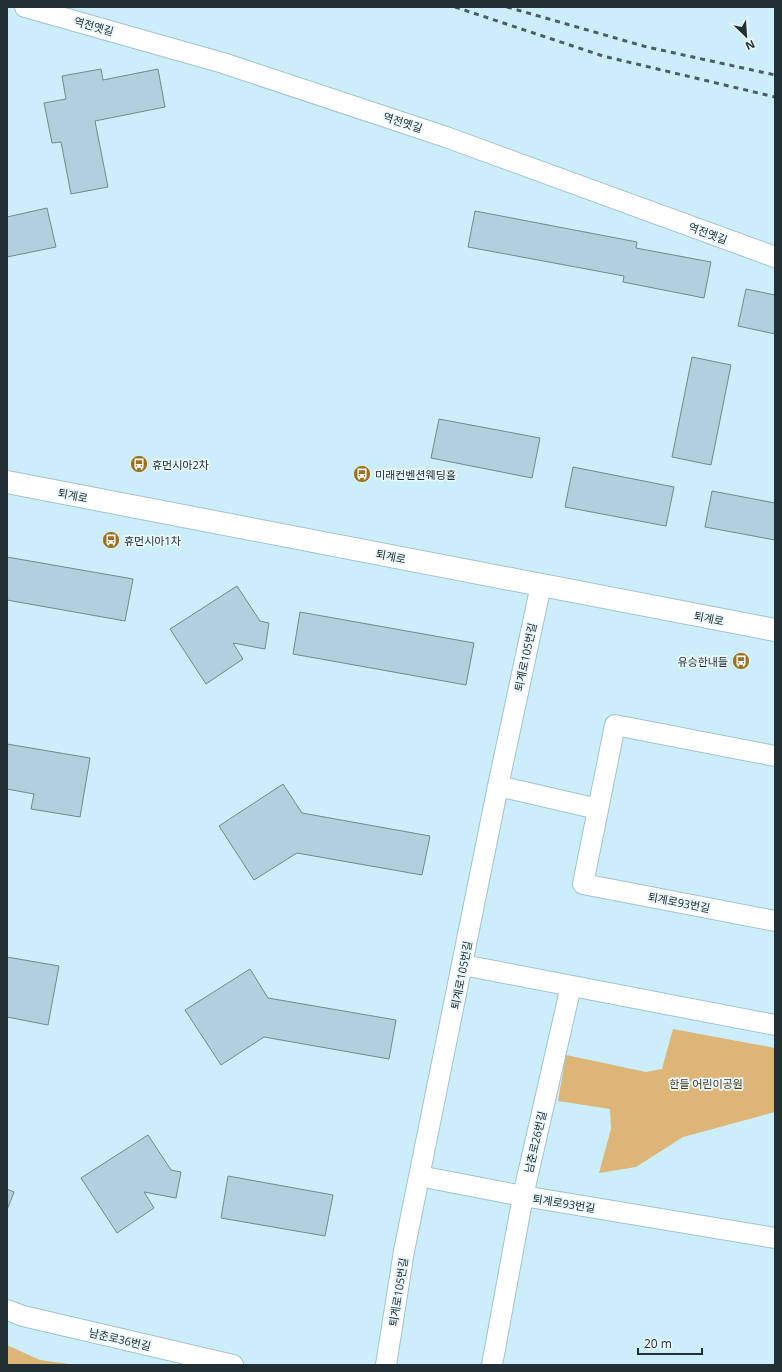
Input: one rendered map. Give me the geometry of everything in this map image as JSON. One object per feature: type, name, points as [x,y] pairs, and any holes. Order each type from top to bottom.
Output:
[{"type":"street","name":"역전옛길","points":[[25,7],[223,63],[446,136],[775,257]]},
{"type":"street","name":"퇴계로","points":[[7,482],[775,630]]},
{"type":"street","name":"퇴계로105번길","points":[[386,1365],[404,1251],[498,786],[541,585]]},
{"type":"street","points":[[498,786],[598,809],[615,726],[775,756]]},
{"type":"street","name":"퇴계로93번길","points":[[598,809],[584,884],[775,921]]},
{"type":"street","points":[[463,965],[775,1025]]},
{"type":"street","name":"남춘로26번길","points":[[523,1196],[571,986]]},
{"type":"street","points":[[419,1176],[523,1196]]},
{"type":"street","name":"퇴계로93번길","points":[[492,1365],[523,1196],[775,1238]]},
{"type":"street","name":"남춘로36번길","points":[[7,1310],[23,1316],[233,1365]]},
{"type":"green space","name":"한들 어린이공원","points":[[673,1029],[775,1048],[775,1112],[683,1137],[636,1167],[599,1173],[611,1129],[610,1109],[558,1101],[566,1055],[646,1072],[662,1069]]},
{"type":"green space","points":[[7,1345],[40,1360],[76,1365],[7,1365]]},
{"type":"building","points":[[101,69],[103,80],[158,69],[165,107],[95,121],[108,187],[71,194],[61,142],[52,143],[44,103],[66,99],[62,76]]},
{"type":"building","points":[[47,208],[56,247],[7,257],[7,217]]},
{"type":"building","points":[[475,211],[637,242],[636,248],[711,262],[704,298],[623,282],[624,276],[468,247]]},
{"type":"building","points":[[746,289],[775,295],[775,334],[738,326]]},
{"type":"building","points":[[692,357],[731,365],[711,465],[672,457]]},
{"type":"building","points":[[439,419],[540,438],[532,478],[431,458]]},
{"type":"building","points":[[573,467],[674,487],[666,526],[565,507]]},
{"type":"building","points":[[712,491],[775,503],[775,540],[705,527]]},
{"type":"building","points":[[7,557],[133,579],[125,621],[7,600]]},
{"type":"building","points":[[237,586],[260,621],[269,623],[265,649],[233,643],[243,659],[206,684],[170,629]]},
{"type":"building","points":[[300,612],[474,643],[466,685],[293,654]]},
{"type":"building","points":[[7,744],[90,758],[80,817],[31,809],[34,794],[7,789]]},
{"type":"building","points":[[283,784],[302,813],[430,836],[422,875],[297,853],[254,880],[219,826]]},
{"type":"building","points":[[7,957],[59,966],[48,1025],[7,1017]]},
{"type":"building","points":[[250,969],[268,998],[396,1020],[389,1059],[264,1037],[221,1065],[185,1010]]},
{"type":"building","points":[[148,1135],[171,1170],[181,1172],[176,1198],[144,1192],[154,1208],[117,1233],[81,1178]]},
{"type":"building","points":[[228,1176],[333,1195],[325,1236],[221,1218]]},
{"type":"building","points":[[7,1189],[14,1192],[7,1210]]},
{"type":"railway","points":[[455,7],[603,56],[775,97]]},
{"type":"railway","points":[[507,7],[647,47],[775,75]]},
{"type":"place","name":"휴먼시아2차","points":[[139,464]]},
{"type":"place","name":"미래컨벤션웨딩홀","points":[[362,474]]},
{"type":"place","name":"휴먼시아1차","points":[[111,540]]},
{"type":"place","name":"유승한내들","points":[[741,661]]}]
